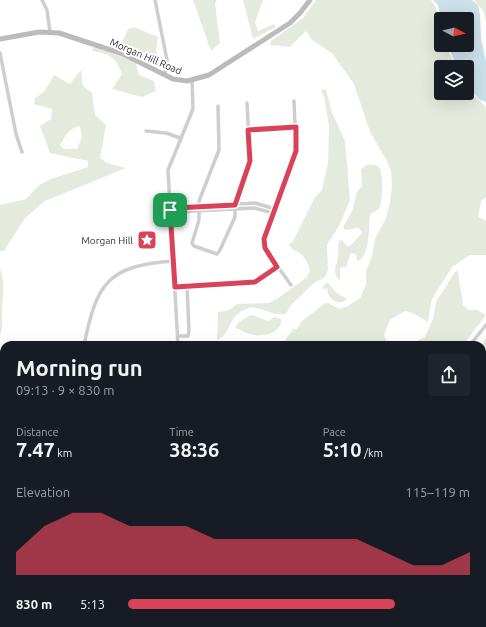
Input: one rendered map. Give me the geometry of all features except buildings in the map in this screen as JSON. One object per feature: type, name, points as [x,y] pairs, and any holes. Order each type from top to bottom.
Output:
[{"type":"main road","name":"Morgan Hill Road","points":[[0,39],[39,32],[63,34],[120,53],[176,80],[192,81],[210,75],[290,23],[310,0]]},
{"type":"street","points":[[42,0],[47,10],[50,32]]},
{"type":"street","points":[[155,0],[167,61],[164,74]]},
{"type":"street","points":[[0,53],[16,134],[22,152]]},
{"type":"street","points":[[178,341],[168,170],[194,105],[192,81]]},
{"type":"street","points":[[291,285],[277,267],[265,248],[264,243],[265,235],[296,151],[294,101]]},
{"type":"street","points":[[218,106],[219,150],[199,201],[199,220],[192,243],[194,246],[217,254],[235,217],[235,207],[250,161],[247,103]]},
{"type":"street","points":[[248,130],[296,127]]},
{"type":"street","points":[[146,131],[166,133],[180,138]]},
{"type":"street","points":[[170,210],[174,212],[235,207],[274,211]]},
{"type":"street","points":[[85,341],[92,308],[98,296],[112,278],[136,266],[173,261]]},
{"type":"street","points":[[175,287],[255,282],[277,267]]},
{"type":"street","points":[[178,336],[188,336],[189,332],[187,286]]},
{"type":"street","points":[[473,341],[486,325]]},
{"type":"shaded area","points":[[193,0],[217,0],[215,3],[220,43],[211,51]]},
{"type":"shaded area","points":[[243,0],[263,0],[255,22],[258,31],[274,24],[276,27],[253,39]]},
{"type":"shaded area","points":[[316,0],[431,0],[437,10],[438,12],[434,12],[434,52],[449,52],[452,60],[434,60],[434,100],[474,100],[474,95],[486,107],[486,197],[481,201],[478,217],[486,221],[486,255],[470,255],[452,267],[432,299],[428,322],[413,313],[405,311],[390,320],[384,335],[386,341],[285,341],[293,329],[297,329],[301,322],[325,303],[339,309],[348,306],[360,298],[366,285],[366,271],[372,256],[375,239],[386,218],[392,186],[391,171],[387,161],[370,132],[354,84],[332,53],[312,40],[306,31],[290,47],[270,45],[271,41],[303,18]]},
{"type":"shaded area","points":[[474,0],[486,0],[486,22],[484,12]]},
{"type":"shaded area","points":[[134,27],[158,37],[156,51],[159,61],[152,61],[124,47],[122,43],[128,29]]},
{"type":"shaded area","points":[[93,47],[136,63],[139,75],[154,81],[156,91],[142,97],[112,89],[122,74],[117,63],[111,57],[103,53],[92,51]]},
{"type":"shaded area","points":[[81,70],[83,86],[92,93],[95,115],[106,125],[100,158],[107,163],[126,168],[45,201],[25,218],[4,251],[0,251],[0,205],[26,199],[39,185],[51,179],[88,167],[88,161],[50,153],[40,126],[51,119],[52,109],[34,104],[35,98],[44,92],[54,75],[70,84]],"holes":[[[80,126],[82,137],[77,149],[64,149],[60,145],[68,132],[73,128]]]},
{"type":"shaded area","points":[[326,89],[332,113],[345,141],[350,200],[339,226],[327,245],[328,270],[325,277],[314,283],[291,305],[286,314],[277,314],[257,308],[249,308],[241,311],[236,315],[226,333],[217,340],[218,312],[229,310],[237,304],[269,303],[277,299],[307,277],[310,270],[306,260],[289,245],[293,241],[315,197],[322,190],[328,163],[329,126],[324,97],[321,90]]},
{"type":"shaded area","points":[[366,165],[376,165],[381,170],[382,187],[380,207],[370,215],[367,248],[364,254],[361,259],[357,261],[356,254],[351,253],[346,267],[340,268],[339,280],[335,272],[339,241],[342,240],[347,246],[350,246],[362,233],[359,228],[345,230],[343,227],[352,211],[357,192],[362,186],[361,170]]},
{"type":"shaded area","points":[[0,269],[3,286],[2,327],[0,336]]},
{"type":"shaded area","points":[[458,271],[463,305],[469,310],[477,310],[486,315],[466,341],[417,341],[425,337],[433,319],[436,302],[455,272]]},
{"type":"shaded area","points":[[327,282],[337,293],[347,299],[343,302],[336,302],[331,299],[327,287],[325,290],[322,287]]},
{"type":"shaded area","points":[[253,315],[268,321],[274,317],[281,319],[281,324],[274,332],[263,335],[246,333],[235,328],[242,320]]},
{"type":"water","points":[[433,0],[472,0],[478,5],[481,39],[486,61],[486,102],[480,100],[474,94],[474,60],[454,60],[451,52],[474,52],[474,12],[440,12],[438,5]]},
{"type":"place","name":"Morgan Hill","points":[[147,240]]},
{"type":"route","points":[[296,127],[296,151],[264,239],[265,248],[277,267],[258,281],[175,287],[170,210],[174,208],[235,205],[235,200],[250,161],[248,130],[296,127]]}]
